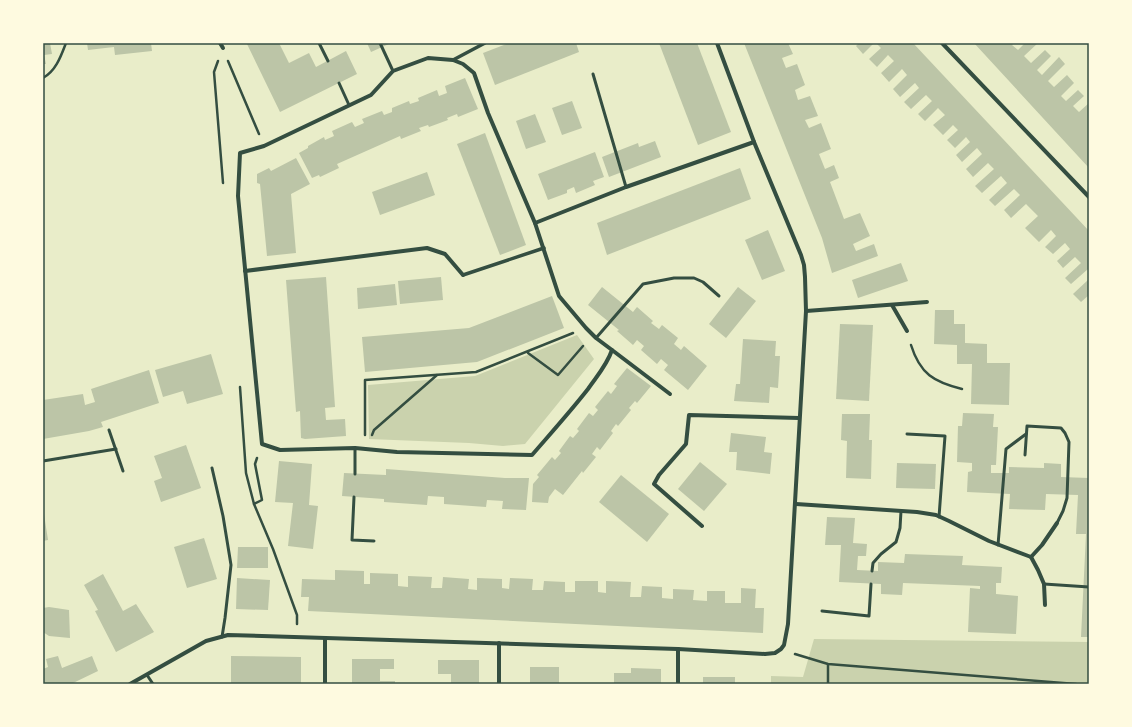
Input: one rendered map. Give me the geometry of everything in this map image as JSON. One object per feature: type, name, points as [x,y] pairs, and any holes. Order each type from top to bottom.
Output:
[{"type":"street","points":[[220,43],[223,48]]},
{"type":"street","points":[[453,60],[485,43]]},
{"type":"street","points":[[130,684],[206,640],[228,635],[678,649],[765,654],[775,653],[781,649],[784,645],[788,624],[796,504],[799,418],[806,311],[804,265],[716,43]]},
{"type":"street","points":[[942,43],[1089,197]]},
{"type":"street","points":[[612,350],[610,357],[599,374],[575,405],[532,455],[420,453],[365,450],[355,448],[280,450],[262,444],[238,196],[240,153],[264,146],[371,95],[394,72],[428,58],[453,60],[463,64],[474,73],[488,114],[535,223],[559,296],[586,328],[595,336],[670,394]]},
{"type":"street","points":[[535,223],[626,187],[754,142]]},
{"type":"street","points":[[245,271],[427,248],[445,254],[463,275],[544,248]]},
{"type":"street","points":[[806,311],[927,302]]},
{"type":"street","points":[[892,305],[907,331]]},
{"type":"street","points":[[702,526],[654,484],[686,444],[689,415],[799,418]]},
{"type":"street","points":[[796,504],[917,512],[939,517],[998,545],[1031,557],[1044,584],[1045,605]]},
{"type":"street","points":[[1031,557],[1042,545],[1057,523]]},
{"type":"street","points":[[325,638],[325,684]]},
{"type":"street","points":[[499,643],[499,684]]},
{"type":"street","points":[[678,649],[678,684]]},
{"type":"lane","points":[[319,43],[328,61]]},
{"type":"lane","points":[[380,43],[394,72]]},
{"type":"lane","points":[[593,74],[626,187]]},
{"type":"lane","points":[[339,83],[349,105]]},
{"type":"lane","points":[[595,336],[643,284],[674,278],[694,278],[703,282],[719,296]]},
{"type":"lane","points":[[1025,455],[1027,426],[1061,428],[1065,433],[1068,442],[1067,498],[1057,523]]},
{"type":"lane","points":[[109,430],[123,472]]},
{"type":"lane","points":[[907,434],[945,436],[939,517]]},
{"type":"lane","points":[[998,545],[1006,449],[1026,434]]},
{"type":"lane","points":[[355,448],[355,474]]},
{"type":"lane","points":[[43,461],[116,450]]},
{"type":"lane","points":[[212,468],[223,516],[230,565],[222,637]]},
{"type":"lane","points":[[354,497],[352,540],[374,541]]},
{"type":"lane","points":[[872,571],[873,563],[881,554],[896,542],[900,528],[901,511]]},
{"type":"lane","points":[[822,611],[869,616],[871,584]]},
{"type":"lane","points":[[1044,584],[1089,587]]},
{"type":"lane","points":[[147,675],[153,684]]},
{"type":"path","points":[[43,78],[49,75],[59,61],[66,43]]},
{"type":"path","points":[[223,48],[264,146]]},
{"type":"path","points":[[365,450],[365,380],[476,372],[586,328]]},
{"type":"path","points":[[907,331],[911,347],[918,362],[928,375],[944,384],[962,389]]},
{"type":"path","points":[[527,352],[558,375],[595,336]]},
{"type":"path","points":[[365,450],[374,430],[437,375]]},
{"type":"path","points":[[254,504],[262,500],[255,464],[262,444]]},
{"type":"path","points":[[781,649],[828,664],[1076,684]]},
{"type":"path","points":[[828,664],[828,684]]},
{"type":"green space","points":[[577,335],[594,359],[525,444],[503,446],[469,443],[369,439],[368,385],[475,376]]},
{"type":"green space","points":[[814,639],[1089,642],[1089,684],[771,684],[771,676],[803,677]]},
{"type":"building","points":[[43,43],[50,43],[52,54],[44,55],[46,64],[43,64]]},
{"type":"building","points":[[87,43],[151,43],[152,51],[115,55],[114,47],[88,50]]},
{"type":"building","points":[[279,43],[289,63],[309,53],[316,67],[346,51],[357,74],[280,112],[247,44]]},
{"type":"building","points":[[367,43],[391,43],[371,52]]},
{"type":"building","points":[[509,43],[576,43],[579,52],[495,85],[483,53]]},
{"type":"building","points":[[659,43],[697,43],[731,132],[698,145]]},
{"type":"building","points":[[744,43],[788,43],[793,54],[782,58],[786,68],[797,64],[805,85],[795,90],[798,100],[810,96],[818,116],[805,120],[809,128],[821,123],[831,149],[819,154],[825,169],[834,165],[839,178],[830,182],[844,219],[860,213],[870,236],[853,244],[856,251],[874,244],[878,256],[832,273],[822,238]]},
{"type":"building","points":[[859,43],[874,43],[863,54],[856,46]]},
{"type":"building","points":[[876,43],[913,43],[1076,217],[1089,231],[1089,271],[1088,269],[1071,284],[1065,278],[1081,263],[1075,257],[1063,268],[1057,261],[1070,249],[1065,243],[1053,254],[1045,247],[1056,236],[1051,230],[1039,242],[1025,228],[1038,216],[1026,204],[1011,218],[1004,210],[1020,195],[1014,189],[995,206],[989,200],[1007,183],[1001,176],[982,193],[975,186],[994,169],[988,163],[973,177],[966,169],[982,154],[977,148],[962,162],[956,155],[970,142],[966,137],[955,148],[947,140],[958,130],[953,125],[943,135],[933,125],[945,115],[938,108],[925,121],[918,114],[932,101],[926,95],[911,109],[904,102],[919,88],[915,83],[900,97],[893,89],[907,75],[902,69],[889,82],[881,73],[894,61],[888,55],[877,67],[869,59],[881,48]]},
{"type":"building","points":[[974,43],[1014,43],[1012,45],[1018,50],[1025,43],[1038,43],[1024,56],[1031,63],[1045,50],[1051,56],[1037,70],[1042,75],[1059,57],[1065,64],[1048,81],[1054,87],[1067,75],[1074,83],[1061,96],[1066,101],[1078,90],[1084,96],[1073,106],[1079,112],[1089,103],[1089,168]]},
{"type":"building","points":[[465,78],[478,109],[458,117],[457,114],[447,118],[448,120],[429,127],[428,125],[419,128],[421,131],[401,139],[400,136],[337,164],[339,168],[320,177],[319,175],[312,178],[299,153],[308,148],[308,146],[324,137],[325,140],[334,136],[332,131],[352,122],[355,127],[364,123],[362,119],[382,111],[384,115],[392,112],[392,108],[409,101],[410,104],[419,101],[418,98],[437,90],[439,96],[447,93],[445,86]]},
{"type":"building","points":[[572,101],[582,128],[562,135],[552,108]]},
{"type":"building","points":[[535,114],[546,142],[526,149],[516,121]]},
{"type":"building","points":[[485,133],[526,245],[500,255],[457,144]]},
{"type":"building","points":[[655,141],[661,157],[609,177],[602,157],[638,143],[639,147]]},
{"type":"building","points":[[595,152],[604,177],[593,181],[595,185],[576,193],[574,187],[567,190],[567,193],[548,200],[538,174]]},
{"type":"building","points":[[296,158],[310,184],[291,194],[296,253],[267,256],[260,184],[257,183],[257,174],[269,168],[271,171]]},
{"type":"building","points":[[740,168],[751,199],[607,255],[597,223]]},
{"type":"building","points":[[427,172],[435,195],[380,215],[372,192]]},
{"type":"building","points":[[768,230],[785,271],[762,280],[745,240]]},
{"type":"building","points":[[901,263],[908,281],[858,298],[852,280]]},
{"type":"building","points":[[326,277],[335,407],[325,408],[326,420],[345,419],[346,436],[305,439],[301,438],[300,411],[296,412],[286,280]]},
{"type":"building","points":[[441,277],[443,300],[400,304],[398,281]]},
{"type":"building","points":[[1089,279],[1089,295],[1081,302],[1073,294]]},
{"type":"building","points":[[395,284],[397,305],[358,309],[357,288]]},
{"type":"building","points":[[602,287],[633,312],[637,307],[653,321],[651,323],[659,329],[662,325],[678,338],[674,344],[681,350],[684,346],[707,366],[688,390],[664,370],[668,365],[661,359],[657,364],[641,350],[644,346],[637,340],[633,345],[617,331],[619,330],[588,305]]},
{"type":"building","points":[[738,287],[756,301],[726,338],[709,324]]},
{"type":"building","points":[[552,296],[564,328],[477,362],[365,372],[362,337],[469,328]]},
{"type":"building","points":[[935,310],[954,310],[954,324],[965,324],[965,343],[987,344],[987,363],[1010,363],[1009,405],[971,404],[972,364],[957,364],[957,345],[934,344]]},
{"type":"building","points":[[840,324],[873,325],[869,401],[836,399]]},
{"type":"building","points":[[743,339],[776,341],[775,356],[780,356],[778,388],[770,387],[769,403],[734,401],[736,384],[740,384]]},
{"type":"building","points":[[211,354],[223,394],[187,404],[183,391],[163,397],[155,370]]},
{"type":"building","points":[[627,368],[651,386],[637,403],[635,401],[629,408],[631,410],[618,426],[616,424],[611,431],[613,433],[600,450],[597,447],[592,454],[596,457],[583,473],[582,471],[563,495],[555,489],[549,497],[548,503],[532,502],[533,484],[539,477],[537,475],[552,457],[555,460],[561,453],[559,451],[570,436],[573,438],[579,431],[577,429],[589,413],[593,416],[598,410],[595,407],[608,391],[611,394],[617,386],[614,384]]},
{"type":"building","points":[[149,370],[159,403],[101,422],[103,427],[43,439],[43,400],[83,394],[85,405],[95,402],[91,389]]},
{"type":"building","points":[[963,413],[994,414],[993,427],[998,427],[996,465],[991,465],[991,473],[1009,473],[1009,467],[1044,468],[1044,463],[1061,464],[1061,477],[1089,478],[1089,637],[1081,637],[1086,534],[1076,534],[1078,495],[1046,494],[1045,510],[1009,509],[1010,494],[967,492],[968,472],[972,471],[972,463],[957,462],[958,426],[962,426]]},
{"type":"building","points":[[842,414],[870,414],[869,440],[872,440],[871,479],[846,478],[847,441],[841,440]]},
{"type":"building","points":[[731,433],[766,437],[764,452],[772,453],[770,474],[736,470],[737,452],[729,452]]},
{"type":"building","points":[[186,445],[201,488],[161,502],[154,481],[162,478],[154,456]]},
{"type":"building","points":[[279,461],[312,464],[309,505],[318,506],[313,549],[288,546],[293,503],[275,502]]},
{"type":"building","points":[[700,462],[727,484],[704,511],[678,489]]},
{"type":"building","points":[[897,463],[936,464],[935,489],[896,488]]},
{"type":"building","points":[[386,469],[505,478],[529,478],[526,510],[502,509],[503,501],[487,500],[486,507],[444,504],[444,497],[428,496],[427,505],[384,502],[384,499],[342,496],[344,473],[386,475]]},
{"type":"building","points":[[621,475],[669,514],[647,542],[599,502]]},
{"type":"building","points":[[43,508],[48,540],[43,541]]},
{"type":"building","points":[[827,517],[855,518],[853,543],[867,544],[866,556],[858,556],[857,570],[878,571],[878,562],[904,563],[905,554],[963,556],[962,565],[1002,567],[1001,583],[996,583],[996,594],[1018,596],[1016,634],[968,632],[970,588],[980,589],[980,586],[903,583],[902,595],[881,594],[881,584],[839,582],[841,545],[825,545]]},
{"type":"building","points":[[204,538],[217,579],[187,588],[174,547]]},
{"type":"building","points":[[238,547],[268,547],[268,568],[237,568]]},
{"type":"building","points":[[335,570],[364,571],[364,584],[370,584],[370,573],[398,574],[398,586],[408,587],[408,576],[432,577],[431,588],[442,588],[443,577],[469,579],[468,589],[477,590],[477,578],[502,579],[502,588],[509,589],[510,578],[533,579],[532,590],[543,590],[544,581],[565,582],[565,592],[575,592],[575,581],[598,581],[598,592],[606,593],[606,581],[631,582],[630,597],[641,597],[642,586],[662,587],[662,598],[673,599],[673,589],[694,590],[693,600],[707,601],[707,591],[725,591],[725,603],[741,603],[741,588],[756,589],[755,608],[764,608],[763,633],[308,611],[309,597],[301,597],[302,579],[335,580]]},
{"type":"building","points":[[103,574],[123,611],[136,604],[154,632],[116,652],[95,611],[98,610],[84,585]]},
{"type":"building","points":[[237,578],[270,580],[268,610],[236,609]]},
{"type":"building","points":[[49,607],[69,610],[70,638],[49,636],[43,632],[43,608]]},
{"type":"building","points":[[58,656],[62,668],[92,656],[98,671],[71,684],[43,684],[43,669],[48,667],[46,659]]},
{"type":"building","points":[[231,656],[301,657],[301,684],[231,684]]},
{"type":"building","points":[[352,659],[394,659],[394,669],[380,669],[380,681],[395,681],[395,684],[352,684]]},
{"type":"building","points":[[438,660],[479,660],[479,684],[451,684],[451,674],[438,674]]},
{"type":"building","points":[[530,667],[559,667],[559,684],[530,684]]},
{"type":"building","points":[[631,668],[661,669],[661,684],[614,684],[614,673],[631,673]]},
{"type":"building","points":[[703,677],[735,677],[735,684],[703,684]]}]
